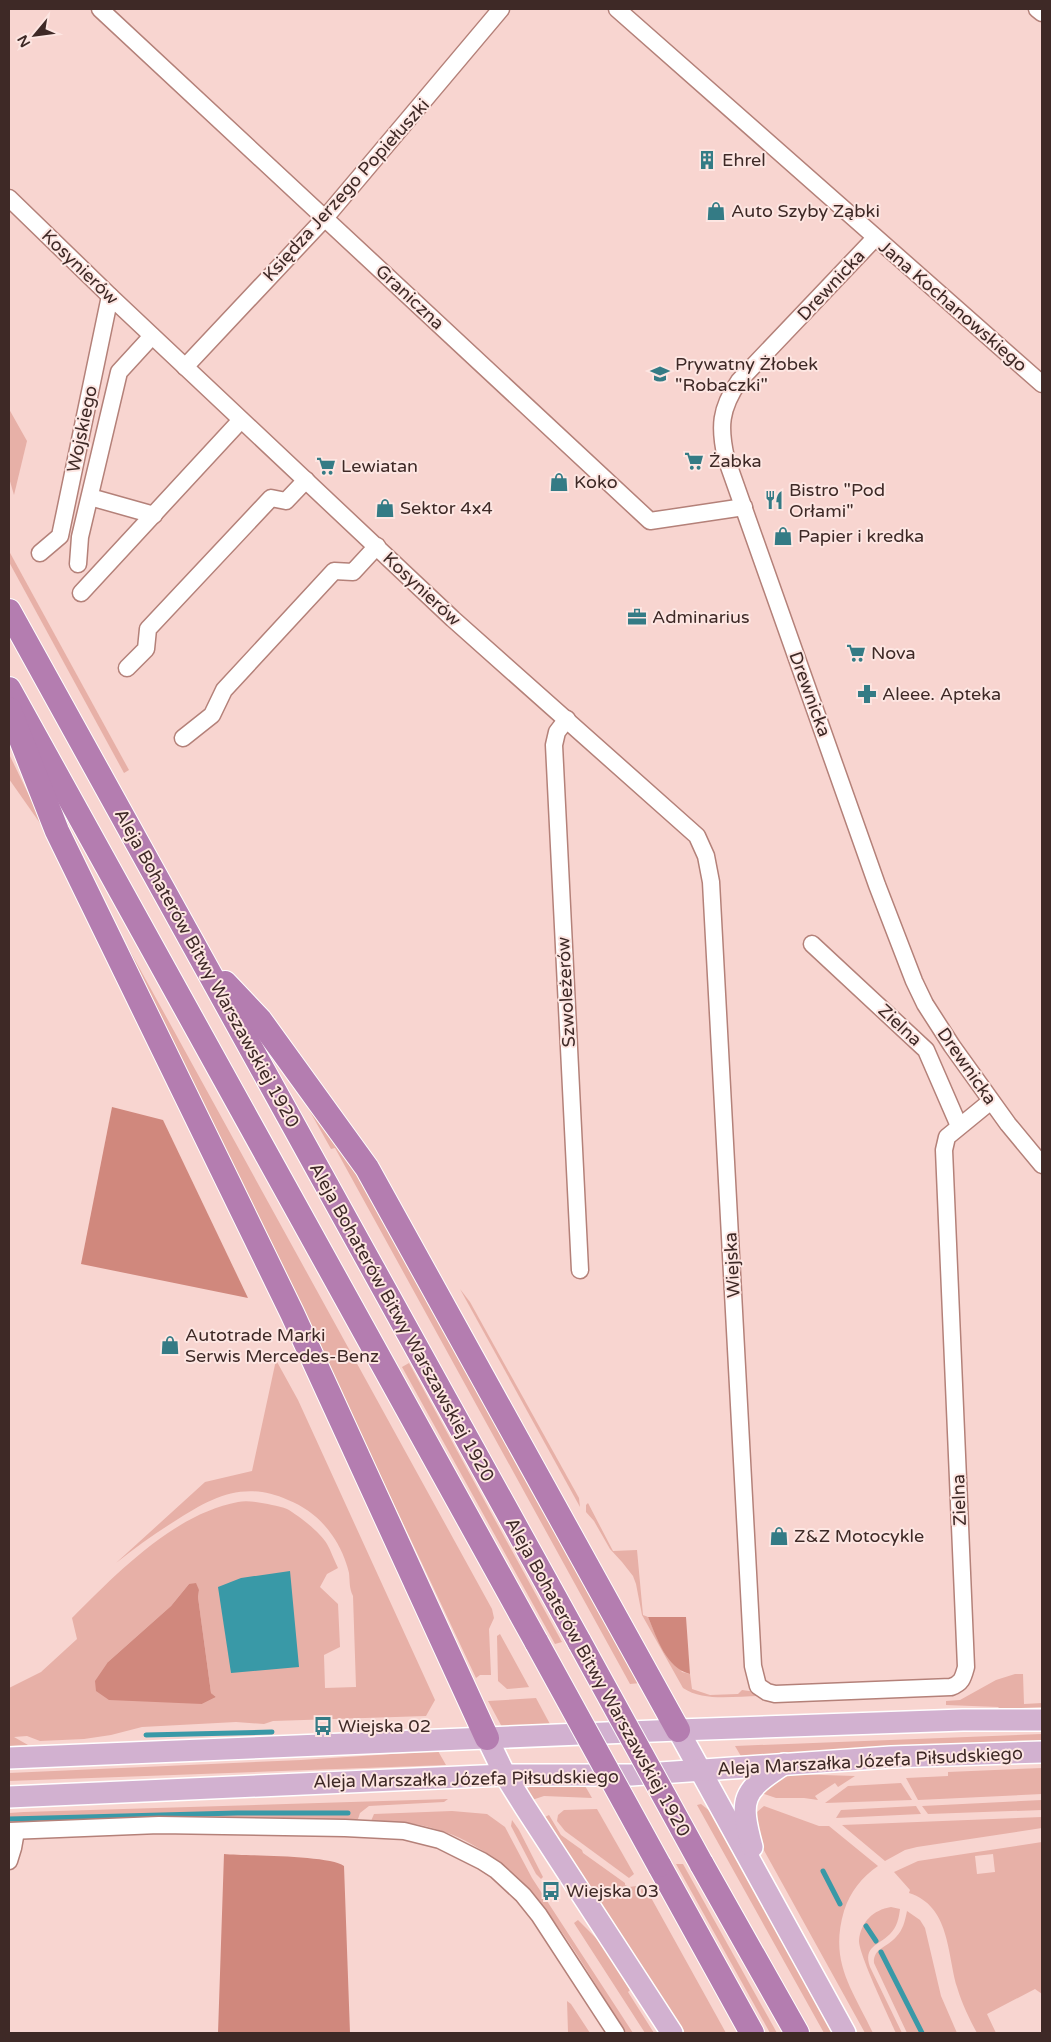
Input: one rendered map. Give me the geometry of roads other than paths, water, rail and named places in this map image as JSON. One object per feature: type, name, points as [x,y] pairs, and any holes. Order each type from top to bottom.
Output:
[{"type":"highway","name":"Aleja Bohaterów Bitwy Warszawskiej 1920","points":[[9,611],[701,1863],[797,2033]]},
{"type":"highway","name":"Aleja Bohaterów Bitwy Warszawskiej 1920","points":[[9,690],[752,2033]]},
{"type":"highway","points":[[9,709],[57,831],[292,1313],[487,1738]]},
{"type":"highway","points":[[201,958],[260,1020],[367,1168],[678,1730]]},
{"type":"main road","name":"Aleja Marszałka Józefa Piłsudskiego","points":[[9,1758],[678,1730],[963,1720],[1042,1720]]},
{"type":"main road","points":[[678,1730],[845,2033]]},
{"type":"main road","points":[[487,1738],[506,1775],[672,2033]]},
{"type":"main road","name":"Aleja Marszałka Józefa Piłsudskiego","points":[[9,1796],[506,1775],[631,1775],[784,1764],[1042,1752]]},
{"type":"main road","points":[[762,1883],[744,1819],[744,1808],[750,1791],[764,1776],[784,1764]]},
{"type":"street","name":"Graniczna","points":[[100,9],[650,521],[744,507]]},
{"type":"street","name":"Księdza Jerzego Popiełuszki","points":[[185,367],[325,218],[501,9]]},
{"type":"street","name":"Jana Kochanowskiego","points":[[617,9],[1042,384]]},
{"type":"street","points":[[1037,9],[1042,14]]},
{"type":"street","name":"Kosynierów","points":[[9,198],[152,336],[500,662],[568,719],[697,836]]},
{"type":"street","name":"Drewnicka","points":[[875,238],[739,381],[732,391],[725,409],[721,434],[726,458],[876,885],[914,982],[944,1034],[1020,1140],[1042,1165]]},
{"type":"street","name":"Wojskiego","points":[[40,553],[60,536],[110,296]]},
{"type":"street","points":[[78,564],[80,537],[119,372],[152,336]]},
{"type":"street","points":[[81,594],[241,420]]},
{"type":"street","points":[[127,668],[146,649],[148,628],[271,498],[286,501],[306,480]]},
{"type":"street","points":[[90,497],[154,515]]},
{"type":"street","points":[[183,738],[212,716],[224,690],[334,571],[353,572],[377,546]]},
{"type":"street","name":"Szwoleżerów","points":[[568,719],[557,732],[554,745],[580,1270]]},
{"type":"street","name":"Wiejska","points":[[697,836],[706,856],[712,882],[753,1666],[758,1686],[767,1692]]},
{"type":"street","name":"Zielna","points":[[812,944],[926,1050],[959,1126]]},
{"type":"street","name":"Zielna","points":[[767,1692],[775,1694],[951,1688],[960,1684],[963,1680],[966,1667],[944,1150],[947,1136],[991,1101]]},
{"type":"street","points":[[9,1861],[13,1848],[12,1831],[158,1825],[345,1828],[404,1830],[440,1840],[496,1870],[523,1895],[552,1934],[616,2033]]},
{"type":"water","points":[[290,1571],[299,1667],[231,1673],[218,1587],[241,1578]]},
{"type":"waterway","points":[[146,1735],[272,1732]]},
{"type":"waterway","points":[[9,1819],[237,1813],[348,1813]]},
{"type":"waterway","points":[[823,1871],[840,1904]]},
{"type":"waterway","points":[[866,1926],[876,1941]]},
{"type":"waterway","points":[[881,1952],[922,2033]]},
{"type":"place","name":"Ehrel","points":[[707,160]]},
{"type":"place","name":"Auto Szyby Ząbki","points":[[716,211]]},
{"type":"place","name":"Prywatny Żłobek \"Robaczki\"","points":[[660,374]]},
{"type":"place","name":"Żabka","points":[[694,461]]},
{"type":"place","name":"Lewiatan","points":[[326,466]]},
{"type":"place","name":"Koko","points":[[559,482]]},
{"type":"place","name":"Bistro \"Pod Orłami\"","points":[[774,500]]},
{"type":"place","name":"Sektor 4x4","points":[[385,508]]},
{"type":"place","name":"Papier i kredka","points":[[783,536]]},
{"type":"place","name":"Adminarius","points":[[637,617]]},
{"type":"place","name":"Nova","points":[[856,653]]},
{"type":"place","name":"Aleee. Apteka","points":[[867,694]]},
{"type":"place","name":"Autotrade Marki Serwis Mercedes-Benz","points":[[170,1345]]},
{"type":"place","name":"Z&Z Motocykle","points":[[779,1536]]},
{"type":"place","name":"Wiejska 02","points":[[323,1726]]},
{"type":"place","name":"Wiejska 03","points":[[551,1891]]}]
